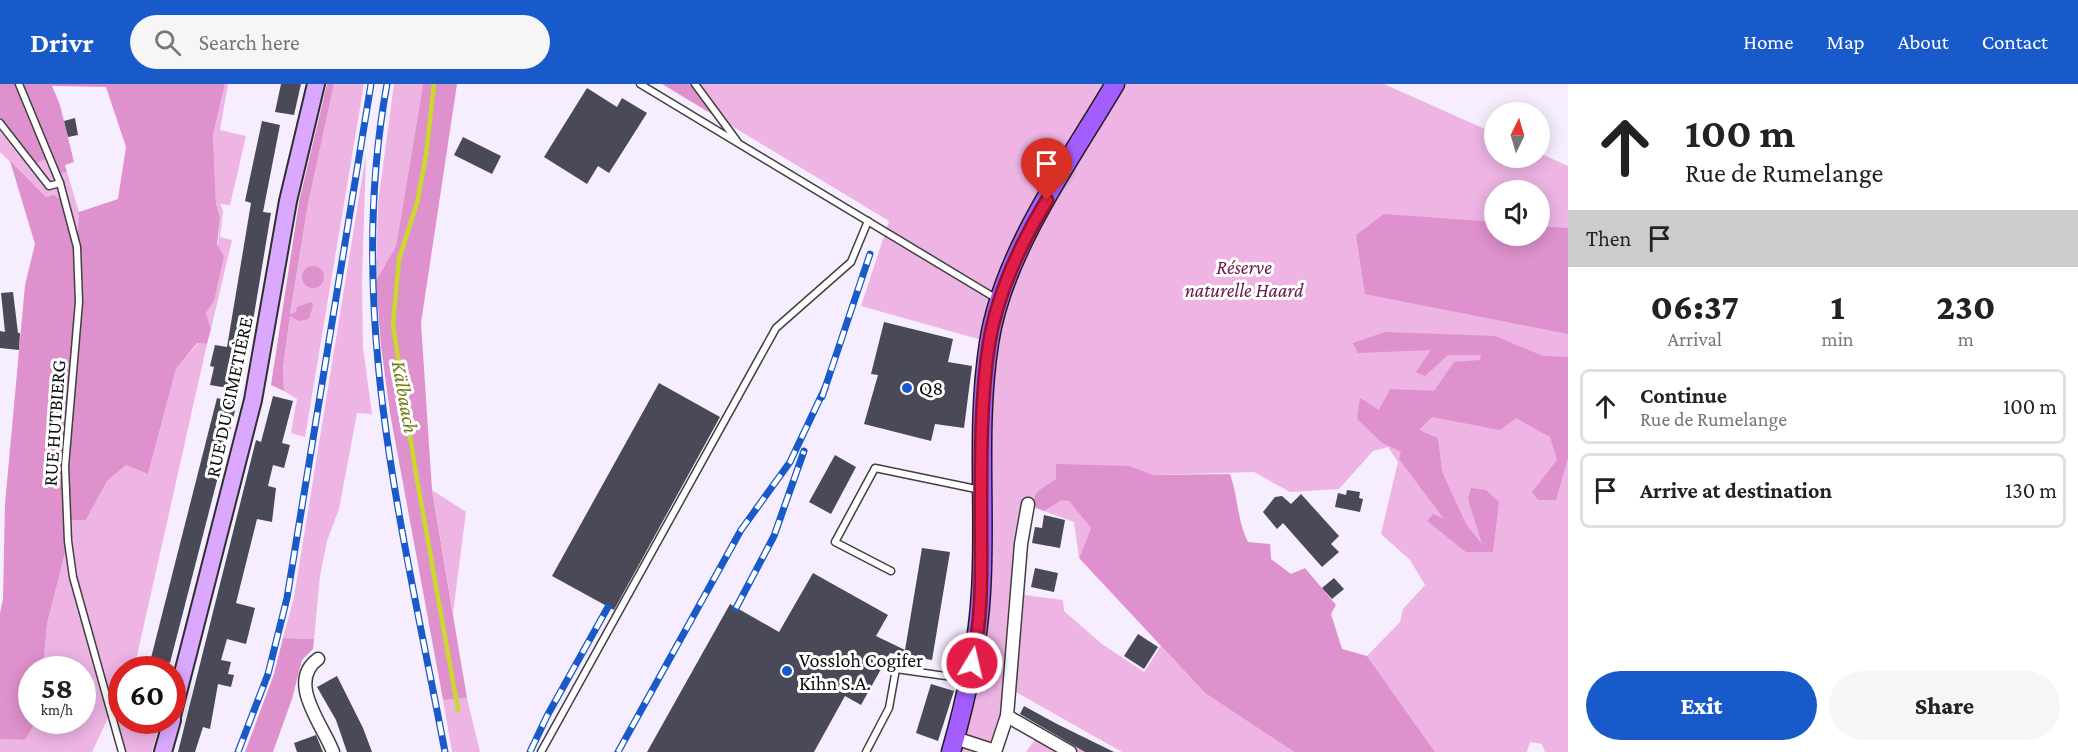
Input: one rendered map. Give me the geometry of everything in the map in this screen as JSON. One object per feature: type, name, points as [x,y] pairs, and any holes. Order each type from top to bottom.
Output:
[{"type":"main road","name":"RUE DU CIMETIÈRE","points":[[186,663],[253,399],[288,201],[316,84]]},
{"type":"main road","points":[[953,745],[976,647],[981,591],[983,400],[988,354],[1000,301],[1035,219],[1115,84]]},
{"type":"main road","name":"RUE DU CIMETIÈRE","points":[[163,752],[168,734]]},
{"type":"street","points":[[953,745],[995,752],[1007,716],[1021,544],[1028,504]]},
{"type":"street","points":[[318,659],[309,666],[304,677],[306,693],[333,752]]},
{"type":"street","points":[[1007,716],[1070,752]]},
{"type":"lane","name":"RUE HUTBIERG","points":[[19,84],[60,183],[77,247],[79,302],[65,466],[68,541],[73,577],[122,752]]},
{"type":"lane","points":[[640,84],[1000,301]]},
{"type":"lane","points":[[695,84],[739,144]]},
{"type":"lane","points":[[0,123],[49,186],[60,183]]},
{"type":"lane","points":[[541,752],[776,328],[851,262],[867,221]]},
{"type":"lane","points":[[891,571],[835,543],[875,468],[981,490]]},
{"type":"lane","points":[[866,752],[890,708],[896,669],[969,680]]},
{"type":"green space","points":[[225,84],[228,84],[220,130],[246,136],[230,205],[220,204],[223,211],[220,237],[232,240],[211,329],[206,313],[214,301],[220,218],[216,203],[213,135]]},
{"type":"green space","points":[[334,84],[364,84],[305,437],[291,433],[297,399],[284,391],[283,367],[290,316],[296,312],[290,315],[308,204]]},
{"type":"green space","points":[[394,84],[423,84],[396,246],[376,281],[378,203]]},
{"type":"green space","name":"Réserve naturelle Haard","points":[[695,84],[1384,84],[1484,129],[1484,168],[1550,168],[1550,158],[1568,166],[1568,752],[1545,752],[1542,744],[1530,742],[1527,752],[1435,752],[1367,656],[1400,622],[1403,609],[1425,585],[1410,560],[1381,534],[1398,462],[1388,447],[1373,451],[1339,489],[1290,492],[1254,472],[1056,479],[1032,501],[1036,508],[1029,504],[1017,594],[1063,600],[1064,611],[1102,644],[1144,672],[1161,646],[1205,693],[1294,752],[1122,752],[1009,688],[995,752],[951,752],[976,647],[989,342],[861,306],[889,221],[720,119]]},
{"type":"green space","points":[[0,123],[50,157],[61,173],[67,172],[79,212],[77,247],[46,197],[0,152]]},
{"type":"green space","points":[[366,154],[362,282],[363,347],[372,414],[357,413],[339,509],[327,541],[320,576],[314,639],[283,638],[294,597]]},
{"type":"green space","points":[[198,343],[207,344],[137,656],[108,656],[108,718],[92,752],[0,752],[0,739],[25,740],[29,734],[96,734],[96,656],[44,656],[47,624],[68,541],[66,520],[86,520],[107,481],[126,465],[148,474],[176,369]]},
{"type":"green space","points":[[432,490],[466,512],[453,613]]},
{"type":"green space","points":[[1062,500],[1069,500],[1091,528],[1079,558],[1074,522],[1044,511]]},
{"type":"green space","points":[[467,698],[480,752],[452,752],[443,700]]},
{"type":"green space","points":[[1042,730],[1090,752],[1026,752]]},
{"type":"green space","points":[[118,734],[157,734],[152,752],[122,752]]},
{"type":"shaded area","points":[[0,84],[225,84],[213,135],[216,203],[220,218],[217,244],[224,256],[214,301],[206,313],[211,329],[207,344],[197,343],[176,369],[148,474],[126,465],[107,481],[86,520],[66,520],[68,541],[47,624],[44,656],[18,656],[18,734],[29,734],[25,740],[0,739],[0,613],[3,599],[5,504],[25,285],[35,244],[10,161],[46,197],[54,195],[66,204],[77,244],[79,212],[118,199],[126,147],[106,87],[52,86],[60,105],[74,162],[65,165],[67,172],[61,173],[50,157],[32,165],[0,123]]},
{"type":"shaded area","points":[[327,84],[334,84],[308,204],[290,314],[296,312],[297,307],[311,302],[313,305],[309,319],[299,321],[290,316],[283,367],[284,391],[271,385],[299,202]]},
{"type":"shaded area","points":[[423,84],[457,84],[421,323],[432,490],[467,698],[443,700],[390,413],[381,346],[376,281],[396,246]]},
{"type":"shaded area","points":[[662,84],[695,84],[720,119]]},
{"type":"shaded area","points":[[1384,214],[1484,221],[1484,246],[1550,246],[1550,227],[1568,228],[1568,334],[1365,294],[1356,235]]},
{"type":"shaded area","points":[[313,266],[321,269],[324,277],[321,285],[313,288],[305,285],[302,277],[305,269]]},
{"type":"shaded area","points":[[1385,332],[1495,336],[1543,356],[1568,357],[1568,458],[1556,500],[1538,500],[1532,492],[1557,460],[1550,437],[1516,418],[1500,430],[1432,417],[1419,430],[1438,438],[1442,472],[1466,524],[1482,544],[1468,499],[1471,488],[1486,490],[1499,502],[1493,552],[1466,552],[1427,521],[1433,514],[1444,519],[1399,459],[1401,452],[1381,442],[1357,419],[1360,398],[1379,410],[1390,389],[1434,391],[1454,362],[1480,360],[1481,355],[1448,355],[1425,376],[1416,372],[1431,350],[1358,353],[1353,343]]},
{"type":"shaded area","points":[[1056,464],[1129,466],[1153,475],[1230,474],[1248,542],[1270,544],[1271,559],[1291,574],[1305,568],[1336,605],[1331,614],[1342,649],[1367,656],[1435,752],[1294,752],[1205,693],[1079,558],[1091,528],[1069,501],[1062,500],[1044,511],[1036,508],[1032,501],[1038,491],[1056,479]]},
{"type":"shaded area","points":[[283,638],[314,639],[313,649],[302,660],[292,699],[273,752],[245,752],[274,674]]},
{"type":"building","points":[[281,84],[301,84],[294,115],[275,112]]},
{"type":"building","points":[[587,88],[617,107],[622,98],[647,113],[609,173],[598,166],[587,184],[544,157]]},
{"type":"building","points":[[75,118],[78,135],[68,137],[64,121]]},
{"type":"building","points":[[262,121],[280,125],[263,212],[271,213],[251,333],[243,332],[235,371],[232,371],[228,388],[210,385],[214,367],[210,366],[215,345],[227,347],[251,203],[245,201]]},
{"type":"building","points":[[463,137],[501,156],[492,174],[454,155]]},
{"type":"building","points":[[13,292],[18,333],[20,333],[19,350],[0,348],[0,331],[5,332],[1,293]]},
{"type":"building","points":[[884,322],[953,339],[948,362],[972,366],[964,428],[935,424],[931,441],[864,424],[878,375],[871,374]]},
{"type":"building","points":[[659,383],[720,417],[614,610],[552,576]]},
{"type":"building","points":[[273,396],[293,401],[282,443],[290,445],[284,468],[273,465],[268,486],[276,488],[272,522],[257,519],[236,603],[255,608],[246,644],[227,639],[221,660],[231,662],[228,674],[234,675],[231,687],[218,684],[210,729],[203,727],[195,752],[178,752],[182,734],[186,734],[186,720],[256,440],[261,442]]},
{"type":"building","points":[[217,398],[237,403],[172,656],[152,656]]},
{"type":"building","points":[[835,455],[856,467],[831,514],[809,502]]},
{"type":"building","points":[[1347,490],[1360,492],[1359,498],[1363,499],[1360,512],[1335,507],[1338,493],[1346,495]]},
{"type":"building","points":[[1301,494],[1339,536],[1331,544],[1339,552],[1322,567],[1283,523],[1277,529],[1263,512],[1275,497],[1282,496],[1291,504]]},
{"type":"building","points":[[1044,515],[1065,520],[1060,548],[1032,543],[1035,527],[1042,528]]},
{"type":"building","name":"Vossloh Cogifer Kihn S.A.","points":[[922,548],[950,552],[932,660],[890,653],[861,705],[845,696],[814,752],[647,752],[730,604],[779,632],[813,573],[888,615],[876,636],[905,650]]},
{"type":"building","points":[[1035,568],[1058,573],[1054,592],[1031,587]]},
{"type":"building","points":[[1334,578],[1344,589],[1332,599],[1322,588]]},
{"type":"building","points":[[1138,634],[1158,647],[1144,669],[1124,656]]},
{"type":"building","points":[[337,676],[363,728],[372,752],[347,752],[336,720],[317,687]]},
{"type":"building","points":[[931,684],[954,691],[938,741],[916,733]]},
{"type":"building","points":[[1024,706],[1114,752],[1085,752],[1020,714]]},
{"type":"building","points":[[316,735],[323,752],[297,752],[294,743]]},
{"type":"waterway","name":"Kälbaach","points":[[434,84],[426,155],[417,203],[399,259],[393,325],[415,468],[458,710]]},
{"type":"railway","points":[[238,752],[268,674],[287,598],[371,84]]},
{"type":"railway","points":[[387,84],[376,169],[372,253],[376,337],[384,420],[397,503],[445,752]]},
{"type":"railway","points":[[822,397],[870,254]]},
{"type":"railway","points":[[618,752],[741,530],[790,462],[825,388]]},
{"type":"railway","points":[[736,608],[774,536],[804,451]]},
{"type":"railway","points":[[530,752],[547,716],[608,607]]},
{"type":"place","name":"Q8","points":[[907,388]]},
{"type":"place","name":"Vossloh Cogifer Kihn S.A.","points":[[787,671]]},
{"type":"route","points":[[972,663],[976,647],[981,591],[983,400],[989,342],[1000,301],[1014,264],[1035,219],[1047,200]]}]
